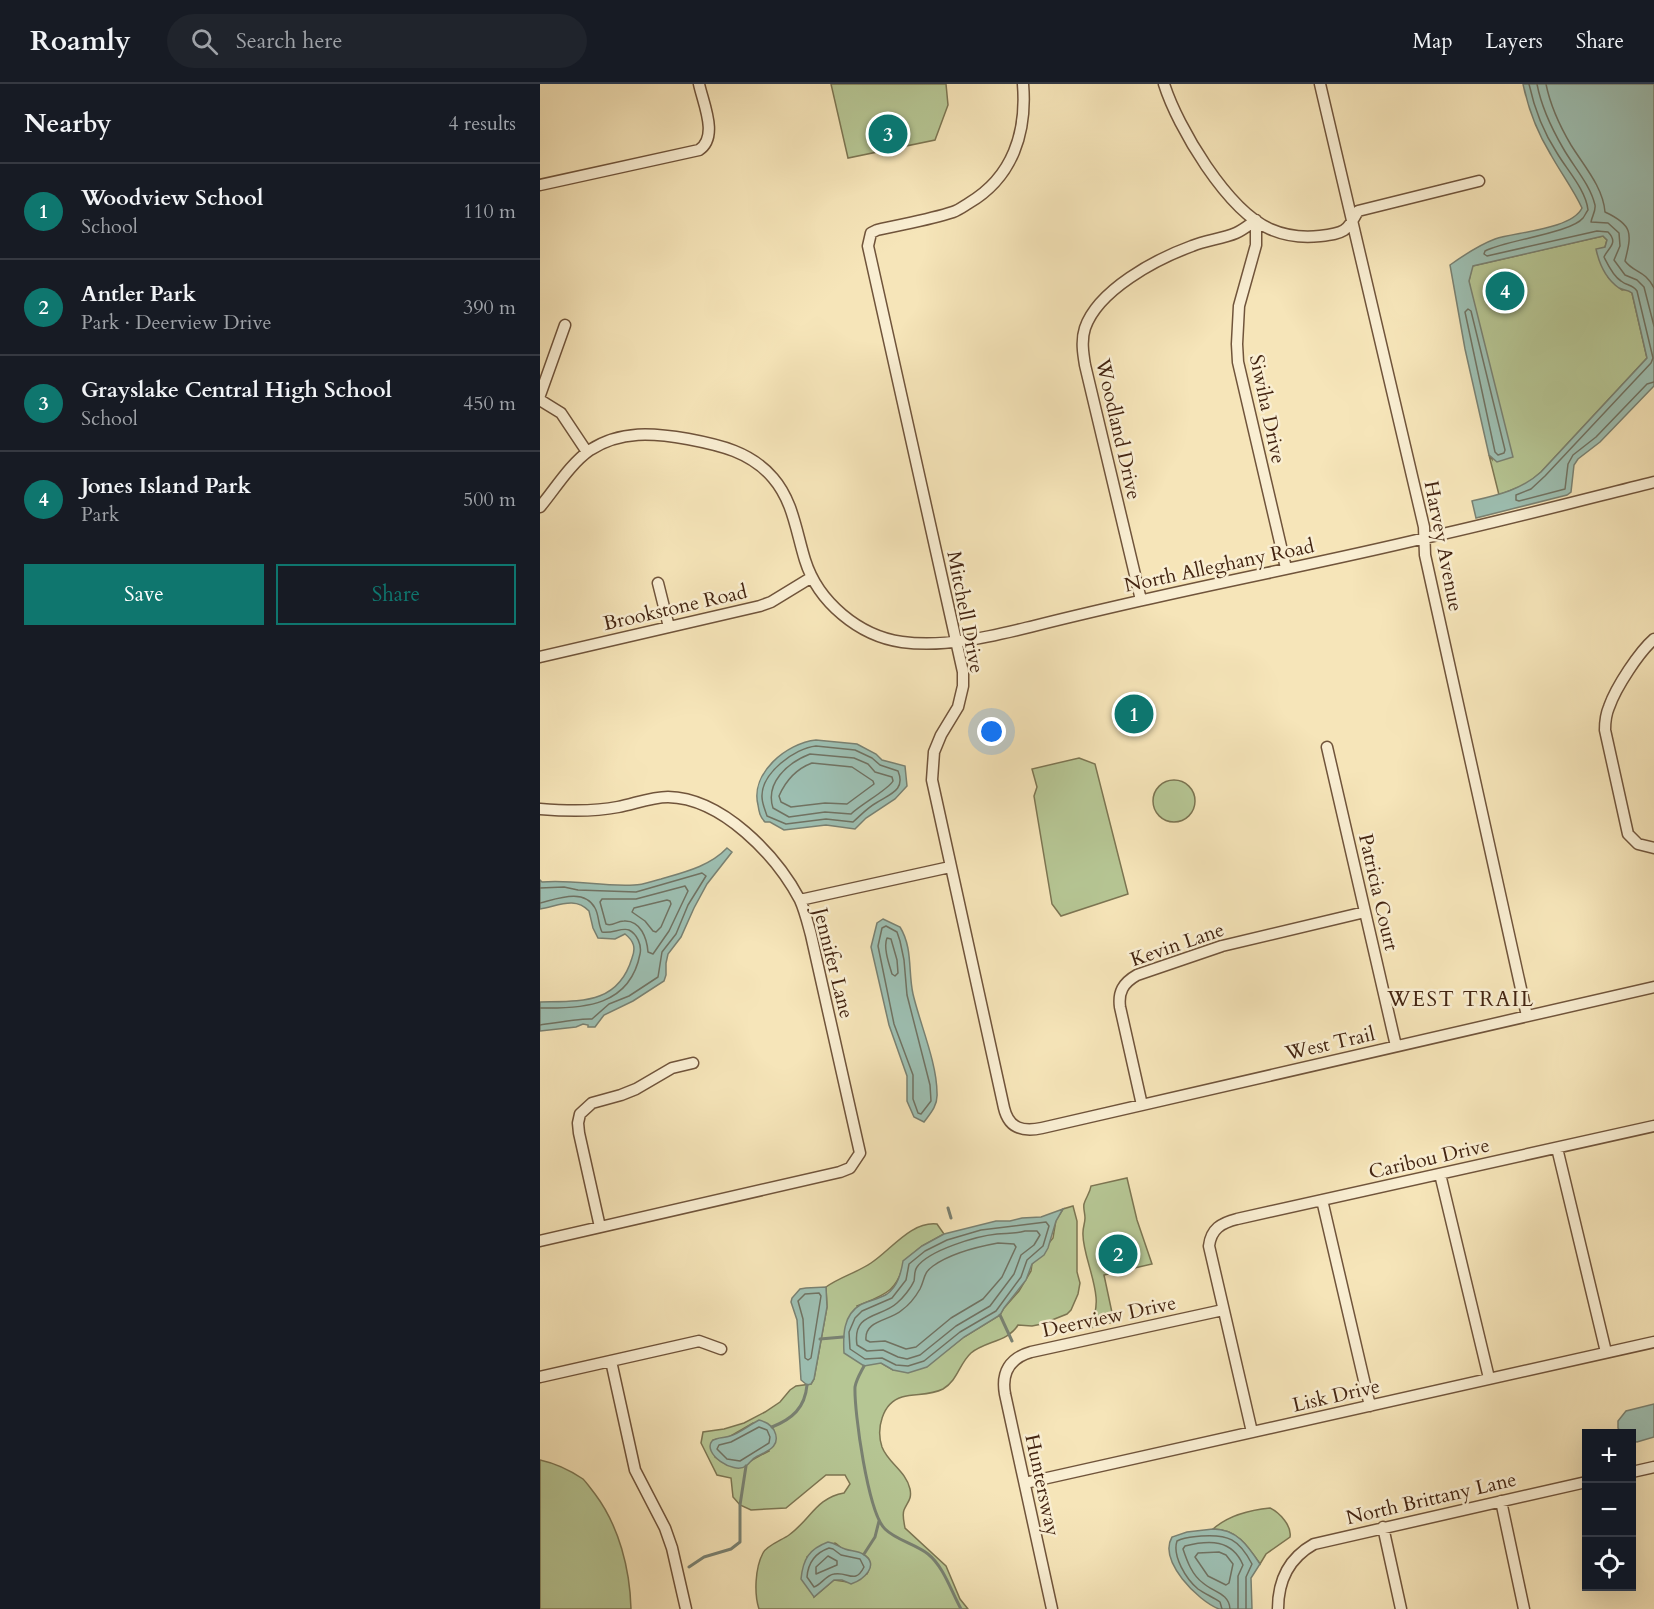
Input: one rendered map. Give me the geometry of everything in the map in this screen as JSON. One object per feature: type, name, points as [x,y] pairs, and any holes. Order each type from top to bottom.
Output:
[{"type":"street","points":[[540,185],[699,150],[705,146],[710,131],[699,84]]},
{"type":"street","name":"Mitchell Drive","points":[[1015,1127],[1005,1114],[932,780],[934,752],[941,735],[958,707],[963,686],[963,672],[868,246],[871,233],[877,230],[955,211],[993,186],[1007,167],[1021,132],[1024,114],[1023,84]]},
{"type":"street","points":[[1164,84],[1186,134],[1203,162],[1229,195],[1256,220],[1269,229],[1288,236],[1308,238],[1344,231],[1350,228],[1358,211],[1479,181]]},
{"type":"street","name":"Harvey Avenue","points":[[1321,84],[1424,527],[1425,555],[1527,1016]]},
{"type":"street","name":"Siwiha Drive","points":[[1256,220],[1256,245],[1239,306],[1238,362],[1286,568]]},
{"type":"street","name":"Woodland Drive","points":[[1141,600],[1085,365],[1083,350],[1085,330],[1093,311],[1106,295],[1145,269],[1186,248],[1236,233],[1256,220]]},
{"type":"street","points":[[540,507],[587,452],[561,413],[540,398],[566,325]]},
{"type":"street","name":"North Alleghany Road","points":[[587,452],[602,443],[625,435],[649,434],[711,443],[743,454],[760,465],[785,494],[812,577],[831,604],[855,624],[872,633],[901,642],[915,643],[956,641],[999,634],[1141,600],[1424,539],[1654,482]]},
{"type":"street","name":"Brookstone Road","points":[[540,657],[760,606],[771,602],[812,577]]},
{"type":"street","points":[[658,583],[669,627]]},
{"type":"street","points":[[1650,643],[1608,707],[1605,730],[1625,826],[1633,840],[1650,848]]},
{"type":"street","name":"Patricia Court","points":[[1327,747],[1396,1046]]},
{"type":"street","name":"Jennifer Lane","points":[[540,809],[566,811],[615,808],[664,797],[681,798],[699,802],[731,820],[768,854],[800,900],[811,935],[860,1153],[850,1168],[540,1241]]},
{"type":"street","points":[[800,900],[950,867]]},
{"type":"street","name":"Kevin Lane","points":[[1142,1106],[1120,1007],[1120,992],[1125,983],[1137,975],[1222,945],[1365,912]]},
{"type":"street","name":"West Trail","points":[[1015,1127],[1032,1130],[1142,1106],[1654,987]]},
{"type":"street","points":[[600,1227],[579,1133],[580,1114],[592,1103],[621,1095],[672,1068],[693,1063]]},
{"type":"street","name":"Caribou Drive","points":[[1223,1310],[1209,1246],[1215,1230],[1222,1223],[1654,1126]]},
{"type":"street","points":[[1557,1148],[1606,1352]]},
{"type":"street","points":[[1440,1174],[1489,1378]]},
{"type":"street","points":[[1322,1200],[1370,1406]]},
{"type":"street","points":[[1223,1310],[1252,1432]]},
{"type":"street","name":"Deerview Drive","points":[[1007,1368],[1014,1359],[1031,1352],[1223,1310]]},
{"type":"street","points":[[540,1377],[699,1341],[721,1349]]},
{"type":"street","name":"Lisk Drive","points":[[1025,1483],[1654,1342]]},
{"type":"street","points":[[611,1361],[635,1470],[665,1528],[686,1609]]},
{"type":"street","name":"Huntersway","points":[[1007,1368],[1004,1387],[1052,1609]]},
{"type":"street","points":[[1636,1471],[1654,1467]]},
{"type":"street","name":"North Brittany Lane","points":[[1278,1609],[1279,1590],[1284,1572],[1304,1550],[1314,1544],[1582,1483]]},
{"type":"street","points":[[1501,1501],[1524,1609]]},
{"type":"street","points":[[1383,1527],[1401,1609]]},
{"type":"green space","points":[[831,84],[946,84],[948,105],[935,140],[848,158]]},
{"type":"green space","points":[[1603,236],[1607,240],[1605,247],[1608,277],[1622,290],[1626,289],[1632,293],[1647,358],[1541,472],[1527,484],[1499,495],[1489,455],[1492,459],[1469,281],[1472,266]]},
{"type":"green space","points":[[1079,758],[1095,764],[1128,894],[1061,916],[1052,904],[1034,796],[1037,787],[1032,769]]},
{"type":"green space","points":[[1174,780],[1182,781],[1189,786],[1194,793],[1194,809],[1189,816],[1182,821],[1174,822],[1166,821],[1159,816],[1154,809],[1153,801],[1154,793],[1159,786],[1166,781]]},
{"type":"green space","points":[[1127,1178],[1137,1220],[1152,1264],[1104,1275],[1114,1322],[1090,1328],[1089,1323],[1096,1303],[1084,1242],[1084,1204],[1091,1186]]},
{"type":"green space","points":[[1073,1206],[1077,1221],[1077,1272],[1080,1283],[1071,1310],[1067,1314],[1042,1324],[1018,1325],[1008,1335],[977,1349],[967,1357],[955,1377],[943,1389],[895,1400],[885,1411],[880,1425],[882,1447],[888,1458],[905,1477],[910,1489],[910,1498],[903,1512],[905,1528],[946,1566],[960,1599],[968,1609],[759,1609],[756,1581],[760,1559],[765,1550],[797,1529],[820,1504],[844,1493],[850,1484],[845,1475],[826,1475],[786,1508],[751,1510],[740,1505],[733,1497],[731,1478],[717,1475],[701,1443],[703,1432],[744,1423],[780,1402],[796,1386],[811,1384],[814,1379],[827,1307],[826,1287],[871,1263],[910,1232],[928,1224],[937,1224],[944,1234],[922,1246],[904,1261],[898,1280],[888,1291],[857,1306],[881,1363],[893,1370],[946,1351],[1000,1315],[1019,1291],[1031,1271],[1032,1264],[1053,1238],[1056,1220],[1063,1209]],"holes":[[[753,1423],[769,1451],[736,1466],[723,1463],[715,1457],[713,1440],[729,1437]],[[835,1543],[842,1549],[864,1555],[870,1561],[870,1567],[867,1574],[848,1582],[834,1580],[814,1597],[807,1557]]]},
{"type":"green space","points":[[540,1460],[583,1479],[603,1506],[622,1548],[631,1609],[540,1609]]},
{"type":"green space","points":[[1270,1508],[1284,1520],[1290,1537],[1266,1554],[1260,1564],[1246,1545],[1235,1535],[1213,1529],[1240,1514]]},
{"type":"water","points":[[1523,84],[1654,84],[1654,386],[1600,442],[1578,459],[1574,465],[1571,492],[1567,495],[1476,518],[1472,501],[1517,488],[1541,472],[1647,358],[1632,293],[1614,284],[1599,260],[1596,249],[1605,247],[1607,240],[1603,236],[1473,266],[1469,281],[1513,457],[1497,462],[1489,455],[1465,349],[1450,265],[1489,241],[1556,225],[1567,221],[1582,208],[1542,138]]},
{"type":"water","points":[[816,740],[857,744],[876,754],[882,760],[905,766],[907,786],[895,799],[866,818],[855,829],[826,825],[784,830],[770,822],[765,822],[759,812],[757,793],[765,771],[783,753],[805,742]]},
{"type":"water","points":[[727,848],[732,852],[707,884],[681,937],[668,954],[664,981],[633,1001],[604,1015],[595,1027],[583,1024],[576,1027],[540,1031],[540,1002],[583,1000],[607,992],[617,985],[626,973],[634,948],[625,934],[615,939],[598,938],[589,911],[584,906],[566,903],[540,909],[540,880],[542,882],[641,884],[697,868]]},
{"type":"water","points":[[883,919],[900,927],[907,943],[913,994],[934,1069],[936,1101],[934,1109],[924,1122],[914,1117],[907,1101],[907,1076],[889,1025],[871,947],[877,923]]},
{"type":"water","points":[[1063,1209],[1056,1221],[1044,1255],[1032,1264],[1026,1280],[1000,1315],[964,1337],[927,1367],[908,1373],[893,1370],[881,1363],[864,1366],[844,1353],[844,1333],[850,1314],[860,1305],[891,1291],[898,1279],[903,1261],[922,1246],[944,1234],[996,1221],[1041,1217]]},
{"type":"water","points":[[826,1287],[827,1307],[814,1379],[811,1384],[807,1385],[801,1380],[797,1320],[791,1302],[800,1289]]},
{"type":"water","points":[[1654,1404],[1654,1437],[1636,1442],[1636,1429],[1619,1429],[1618,1421],[1626,1411]]},
{"type":"water","points":[[759,1420],[768,1423],[774,1430],[776,1440],[772,1447],[740,1468],[727,1465],[715,1457],[710,1446],[712,1441],[734,1435]]},
{"type":"water","points":[[1213,1529],[1235,1535],[1246,1545],[1260,1564],[1251,1578],[1252,1609],[1219,1609],[1210,1605],[1191,1589],[1175,1568],[1169,1547],[1172,1537],[1187,1532]]},
{"type":"water","points":[[828,1542],[863,1554],[868,1558],[870,1567],[865,1576],[856,1582],[851,1584],[842,1580],[834,1580],[814,1597],[801,1579],[803,1566],[805,1560],[816,1548]]},
{"type":"waterway","points":[[948,1208],[951,1218]]},
{"type":"waterway","points":[[1000,1315],[1012,1341]]},
{"type":"waterway","points":[[820,1339],[843,1337]]},
{"type":"waterway","points":[[864,1366],[857,1379],[855,1399],[863,1461],[879,1519],[889,1533],[934,1559],[961,1609]]},
{"type":"waterway","points":[[772,1427],[796,1412],[804,1400],[807,1385]]},
{"type":"waterway","points":[[689,1567],[704,1557],[731,1549],[740,1542],[740,1505],[746,1466]]},
{"type":"waterway","points":[[864,1554],[875,1537],[879,1521]]},
{"type":"place","name":"Grayslake Central High School","points":[[888,134]]},
{"type":"place","name":"Jones Island Park","points":[[1505,291]]},
{"type":"place","name":"Woodview School","points":[[1134,714]]},
{"type":"place","name":"Antler Park","points":[[1118,1254]]},
{"type":"district","name":"WEST TRAIL","points":[[1461,999]]}]
